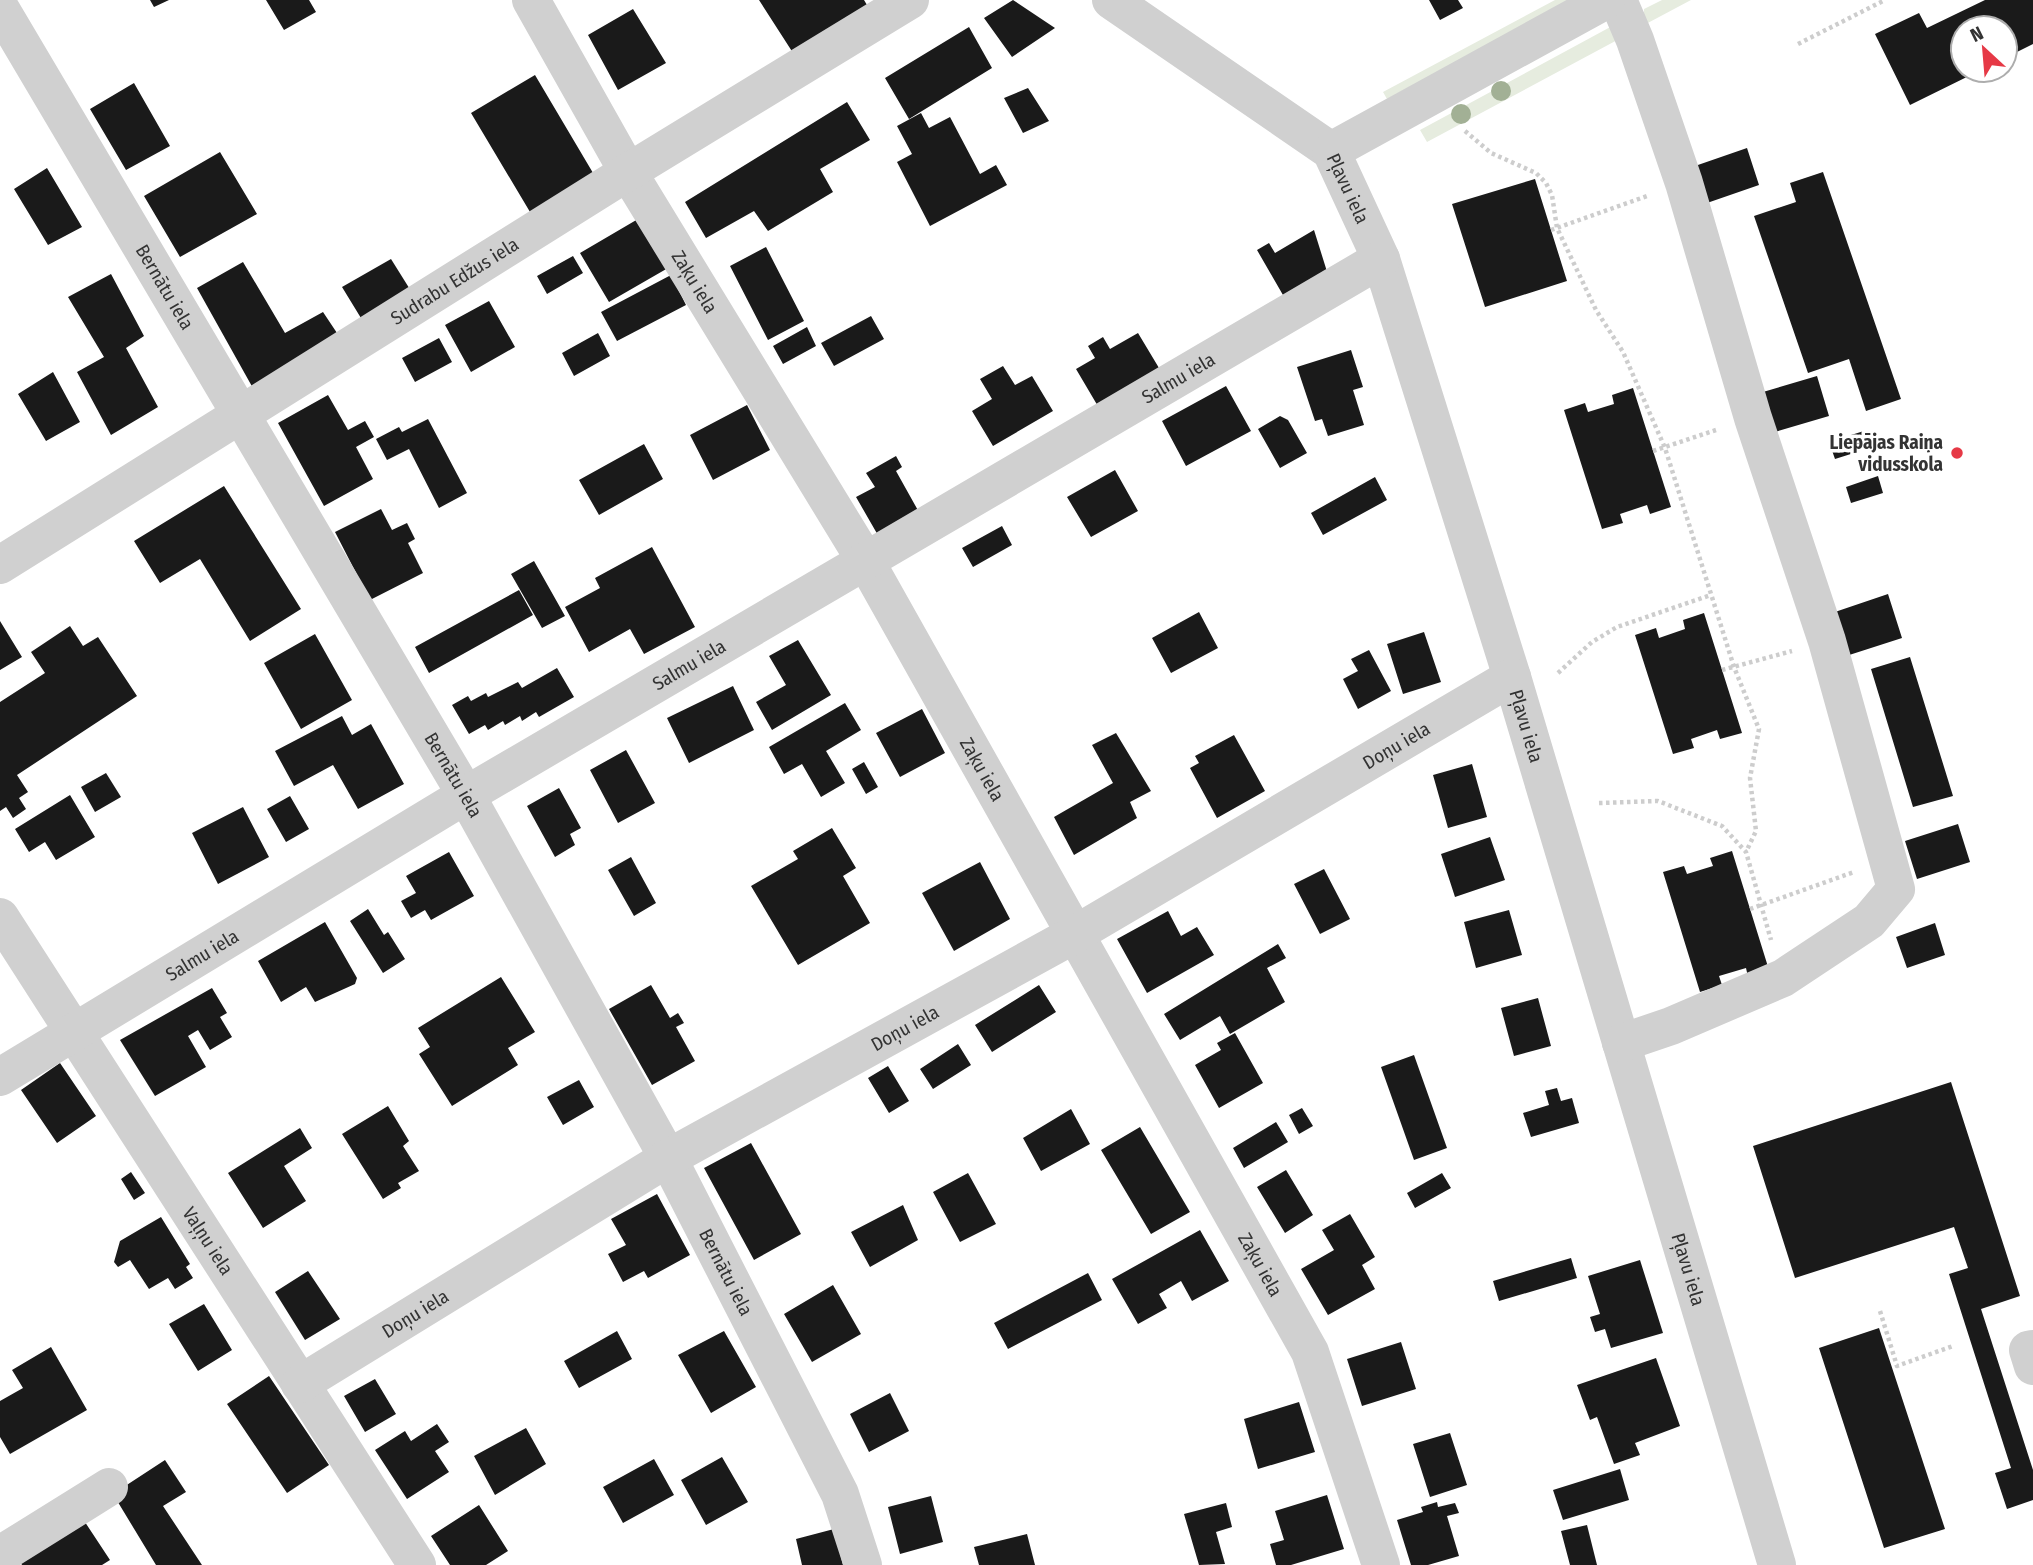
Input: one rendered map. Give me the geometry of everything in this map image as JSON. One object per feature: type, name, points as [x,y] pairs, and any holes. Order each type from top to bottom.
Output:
[{"type":"street","name":"Zaķu iela","points":[[531,0],[628,172],[865,560],[1077,933],[1310,1352],[1381,1565]]},
{"type":"street","name":"Sudrabu Edžus iela","points":[[0,565],[628,172],[910,0]]},
{"type":"street","name":"Pļavu iela","points":[[1111,0],[1331,151],[1381,259],[1512,677],[1777,1565]]},
{"type":"street","points":[[1331,151],[1606,0]]},
{"type":"street","points":[[1618,0],[1635,40],[1684,183],[1753,418],[1827,641],[1896,889],[1869,921],[1783,978],[1622,1044]]},
{"type":"street","name":"Bernātu iela","points":[[0,8],[466,795],[668,1158],[840,1494],[863,1565]]},
{"type":"street","name":"Salmu iela","points":[[0,1077],[466,795],[1381,259]]},
{"type":"street","name":"Doņu iela","points":[[300,1384],[668,1158],[1077,933],[1512,677]]},
{"type":"street","name":"Vaļņu iela","points":[[0,917],[417,1565]]},
{"type":"street","points":[[2033,1349],[2028,1350],[2033,1366]]},
{"type":"street","points":[[0,1555],[109,1487]]},
{"type":"path","points":[[1798,44],[1885,0]]},
{"type":"path","points":[[1465,131],[1491,153],[1535,173],[1546,183],[1552,195],[1557,228],[1596,310],[1623,352],[1665,448],[1734,667],[1759,729],[1750,778],[1756,831],[1746,852]]},
{"type":"path","points":[[1551,230],[1684,183]]},
{"type":"path","points":[[1653,451],[1753,418]]},
{"type":"path","points":[[1558,673],[1592,642],[1617,627],[1712,595]]},
{"type":"path","points":[[1721,670],[1827,641]]},
{"type":"path","points":[[1599,803],[1658,801],[1722,826],[1746,852],[1783,978]]},
{"type":"path","points":[[1749,909],[1888,861]]},
{"type":"path","points":[[1880,1311],[1897,1366],[1953,1346]]},
{"type":"shaded area","points":[[1555,0],[1572,0],[1387,99],[1383,92]]},
{"type":"shaded area","points":[[1662,0],[1691,0],[1644,25],[1644,9]]},
{"type":"shaded area","points":[[1614,25],[1621,38],[1427,142],[1420,130]]},
{"type":"building","points":[[150,0],[169,0],[154,7]]},
{"type":"building","points":[[266,0],[309,0],[316,12],[284,30]]},
{"type":"building","points":[[759,0],[864,0],[870,10],[795,56]]},
{"type":"building","points":[[1013,0],[1055,28],[1012,57],[984,18]]},
{"type":"building","points":[[1429,0],[1458,0],[1463,8],[1440,20]]},
{"type":"building","points":[[1985,0],[2033,0],[2033,44],[2019,51],[2019,14],[1956,14]]},
{"type":"building","points":[[633,9],[666,63],[618,90],[588,35]]},
{"type":"building","points":[[1919,13],[1927,28],[1949,17],[1949,84],[1953,84],[1910,105],[1875,34]]},
{"type":"building","points":[[969,27],[992,68],[909,119],[885,78]]},
{"type":"building","points":[[535,75],[596,178],[533,217],[471,113]]},
{"type":"building","points":[[134,83],[170,146],[126,170],[90,109]]},
{"type":"building","points":[[1028,88],[1049,121],[1023,133],[1004,98]]},
{"type":"building","points":[[847,102],[870,140],[820,169],[833,192],[768,231],[754,211],[706,238],[685,202]]},
{"type":"building","points":[[921,113],[929,128],[950,117],[980,174],[996,165],[1007,185],[930,226],[897,162],[912,154],[897,126]]},
{"type":"building","points":[[1747,148],[1759,185],[1707,203],[1695,166]]},
{"type":"building","points":[[220,152],[257,214],[180,257],[144,196]]},
{"type":"building","points":[[47,168],[82,227],[48,245],[14,189]]},
{"type":"building","points":[[1823,172],[1901,399],[1866,411],[1849,359],[1808,373],[1754,216],[1796,202],[1790,183]]},
{"type":"building","points":[[1535,179],[1567,281],[1485,307],[1452,204]]},
{"type":"building","points":[[638,219],[668,268],[609,302],[580,253]]},
{"type":"building","points":[[1314,230],[1329,278],[1287,302],[1257,250],[1269,243],[1275,253]]},
{"type":"building","points":[[766,247],[804,321],[768,340],[730,266]]},
{"type":"building","points":[[573,256],[583,273],[547,294],[537,276]]},
{"type":"building","points":[[391,259],[411,291],[364,323],[342,287]]},
{"type":"building","points":[[243,262],[285,333],[323,312],[339,336],[254,390],[197,288]]},
{"type":"building","points":[[111,274],[144,336],[126,348],[158,407],[111,435],[77,372],[104,357],[68,297]]},
{"type":"building","points":[[671,275],[686,305],[617,341],[601,312]]},
{"type":"building","points":[[489,301],[515,347],[471,372],[445,325]]},
{"type":"building","points":[[871,316],[884,339],[834,366],[821,343]]},
{"type":"building","points":[[807,327],[816,346],[783,364],[773,346]]},
{"type":"building","points":[[598,333],[610,356],[574,376],[562,353]]},
{"type":"building","points":[[1138,333],[1162,373],[1099,408],[1076,369],[1095,358],[1088,346],[1103,337],[1110,349]]},
{"type":"building","points":[[439,338],[452,362],[415,382],[402,358]]},
{"type":"building","points":[[1351,350],[1363,387],[1353,390],[1364,425],[1328,436],[1322,419],[1315,421],[1297,367]]},
{"type":"building","points":[[1003,366],[1015,385],[1032,376],[1053,411],[993,446],[972,411],[992,399],[980,379]]},
{"type":"building","points":[[53,372],[80,422],[46,441],[18,394]]},
{"type":"building","points":[[1817,376],[1829,416],[1775,432],[1763,392]]},
{"type":"building","points":[[1226,386],[1251,431],[1186,466],[1162,421]]},
{"type":"building","points":[[1633,388],[1671,507],[1650,514],[1647,505],[1620,514],[1623,523],[1602,529],[1564,410],[1585,403],[1588,412],[1614,404],[1612,395]]},
{"type":"building","points":[[328,395],[348,430],[365,421],[374,437],[356,447],[373,479],[324,506],[278,423]]},
{"type":"building","points":[[747,405],[770,450],[713,480],[690,435]]},
{"type":"building","points":[[1280,416],[1288,420],[1307,453],[1280,468],[1258,429]]},
{"type":"building","points":[[428,419],[467,493],[439,508],[409,449],[387,460],[376,439],[399,427],[402,432]]},
{"type":"building","points":[[1867,430],[1873,447],[1835,459],[1829,442]]},
{"type":"building","points":[[644,444],[663,479],[599,515],[579,480]]},
{"type":"building","points":[[896,456],[902,467],[896,471],[920,514],[879,537],[856,497],[875,487],[866,473]]},
{"type":"building","points":[[1115,470],[1138,511],[1091,537],[1067,497]]},
{"type":"building","points":[[1878,476],[1883,493],[1851,503],[1846,487]]},
{"type":"building","points":[[1375,477],[1387,500],[1323,535],[1311,513]]},
{"type":"building","points":[[224,486],[301,609],[250,641],[200,559],[160,583],[134,541]]},
{"type":"building","points":[[381,509],[392,530],[407,523],[415,539],[408,543],[423,573],[370,600],[335,532]]},
{"type":"building","points":[[1002,526],[1012,545],[973,567],[962,548]]},
{"type":"building","points":[[652,547],[695,627],[644,654],[630,629],[589,652],[565,607],[600,588],[595,578]]},
{"type":"building","points":[[534,561],[565,616],[542,628],[511,574]]},
{"type":"building","points":[[519,590],[533,615],[429,673],[415,647]]},
{"type":"building","points":[[1888,594],[1902,638],[1843,657],[1829,614]]},
{"type":"building","points":[[1199,612],[1218,648],[1171,673],[1152,638]]},
{"type":"building","points":[[1704,613],[1742,733],[1720,739],[1717,730],[1691,739],[1694,748],[1673,754],[1635,635],[1656,628],[1659,638],[1685,629],[1683,620]]},
{"type":"building","points":[[0,621],[22,657],[0,670]]},
{"type":"building","points":[[70,626],[83,646],[98,637],[137,696],[17,775],[28,792],[19,798],[26,809],[13,818],[6,807],[0,811],[0,702],[45,673],[31,652]]},
{"type":"building","points":[[1424,632],[1441,682],[1403,694],[1387,644]]},
{"type":"building","points":[[315,634],[352,700],[301,729],[264,663]]},
{"type":"building","points":[[798,640],[831,695],[772,730],[756,702],[786,685],[769,656]]},
{"type":"building","points":[[1369,650],[1391,691],[1358,709],[1343,679],[1358,671],[1351,659]]},
{"type":"building","points":[[1910,657],[1953,796],[1913,807],[1871,669]]},
{"type":"building","points":[[557,668],[574,697],[539,717],[536,712],[522,721],[520,716],[505,725],[503,721],[488,730],[485,725],[469,734],[452,705],[468,696],[471,701],[486,693],[488,697],[518,682],[522,688]]},
{"type":"building","points":[[733,686],[754,730],[689,763],[667,718]]},
{"type":"building","points":[[845,703],[861,730],[826,751],[845,783],[821,797],[802,764],[784,774],[769,747]]},
{"type":"building","points":[[922,709],[945,753],[900,777],[876,733]]},
{"type":"building","points":[[342,716],[352,735],[371,724],[404,784],[358,809],[333,765],[294,786],[275,751]]},
{"type":"building","points":[[1116,733],[1151,791],[1130,802],[1137,818],[1074,855],[1054,817],[1113,783],[1092,745]]},
{"type":"building","points":[[1234,735],[1265,791],[1217,818],[1190,768],[1199,763],[1195,756]]},
{"type":"building","points":[[626,750],[655,803],[618,823],[590,770]]},
{"type":"building","points":[[864,762],[878,787],[866,794],[852,769]]},
{"type":"building","points":[[1472,764],[1487,817],[1448,828],[1433,775]]},
{"type":"building","points":[[106,773],[121,797],[95,812],[81,787]]},
{"type":"building","points":[[559,788],[581,828],[570,834],[575,845],[555,857],[527,806]]},
{"type":"building","points":[[70,795],[95,837],[56,860],[45,842],[29,852],[15,829]]},
{"type":"building","points":[[290,796],[309,829],[286,842],[267,809]]},
{"type":"building","points":[[243,807],[269,857],[218,884],[192,833]]},
{"type":"building","points":[[1958,824],[1970,862],[1917,879],[1905,841]]},
{"type":"building","points":[[832,828],[856,868],[843,876],[870,923],[798,965],[751,886],[798,859],[793,851]]},
{"type":"building","points":[[1490,837],[1505,880],[1455,897],[1441,854]]},
{"type":"building","points":[[1732,851],[1769,970],[1748,977],[1746,968],[1719,976],[1722,985],[1700,992],[1663,872],[1684,866],[1687,874],[1713,866],[1710,858]]},
{"type":"building","points":[[449,852],[474,896],[431,920],[425,910],[411,918],[401,901],[416,893],[406,876]]},
{"type":"building","points":[[631,857],[656,903],[634,916],[608,870]]},
{"type":"building","points":[[980,862],[1010,919],[954,951],[922,893]]},
{"type":"building","points":[[1324,869],[1350,919],[1320,934],[1294,884]]},
{"type":"building","points":[[368,909],[384,935],[388,932],[405,959],[383,973],[350,921]]},
{"type":"building","points":[[1509,910],[1522,955],[1476,968],[1464,922]]},
{"type":"building","points":[[1168,911],[1181,936],[1197,927],[1214,955],[1147,993],[1117,939]]},
{"type":"building","points":[[325,922],[357,978],[355,984],[315,1002],[306,987],[281,1002],[258,961]]},
{"type":"building","points":[[1935,923],[1945,955],[1907,968],[1896,937]]},
{"type":"building","points":[[1278,944],[1286,958],[1267,968],[1285,1002],[1230,1034],[1220,1016],[1180,1040],[1164,1014]]},
{"type":"building","points":[[501,977],[535,1032],[508,1048],[518,1065],[452,1106],[419,1054],[430,1047],[418,1028]]},
{"type":"building","points":[[651,985],[670,1018],[678,1013],[684,1023],[676,1027],[695,1061],[652,1085],[609,1009]]},
{"type":"building","points":[[1039,985],[1056,1012],[992,1052],[975,1025]]},
{"type":"building","points":[[212,988],[227,1013],[220,1017],[232,1037],[210,1050],[198,1030],[188,1036],[206,1067],[155,1096],[120,1040]]},
{"type":"building","points":[[1538,998],[1551,1046],[1514,1056],[1501,1008]]},
{"type":"building","points":[[1235,1033],[1263,1083],[1219,1108],[1195,1065],[1221,1050],[1217,1043]]},
{"type":"building","points":[[958,1044],[971,1065],[933,1089],[920,1069]]},
{"type":"building","points":[[1414,1055],[1447,1148],[1414,1160],[1381,1067]]},
{"type":"building","points":[[60,1063],[96,1116],[57,1143],[21,1090]]},
{"type":"building","points":[[888,1066],[909,1101],[889,1113],[868,1078]]},
{"type":"building","points":[[579,1080],[594,1107],[563,1125],[547,1097]]},
{"type":"building","points":[[1951,1082],[2020,1296],[1981,1309],[2033,1470],[2033,1500],[2007,1509],[1995,1473],[2011,1468],[1949,1274],[1968,1268],[1954,1227],[1795,1278],[1753,1146]]},
{"type":"building","points":[[1557,1088],[1561,1101],[1572,1098],[1579,1123],[1531,1137],[1523,1113],[1549,1105],[1545,1091]]},
{"type":"building","points":[[388,1106],[409,1141],[403,1146],[419,1171],[398,1183],[401,1188],[383,1199],[342,1134]]},
{"type":"building","points":[[1302,1108],[1313,1126],[1299,1134],[1289,1115]]},
{"type":"building","points":[[1071,1109],[1090,1144],[1041,1171],[1023,1138]]},
{"type":"building","points":[[1276,1122],[1288,1142],[1244,1168],[1233,1148]]},
{"type":"building","points":[[1140,1127],[1190,1212],[1151,1234],[1101,1150]]},
{"type":"building","points":[[300,1128],[312,1148],[284,1166],[306,1201],[263,1228],[228,1173]]},
{"type":"building","points":[[751,1143],[801,1234],[754,1260],[704,1168]]},
{"type":"building","points":[[1286,1170],[1313,1215],[1285,1233],[1257,1187]]},
{"type":"building","points":[[131,1172],[145,1193],[134,1200],[121,1179]]},
{"type":"building","points":[[968,1173],[996,1224],[960,1242],[933,1192]]},
{"type":"building","points":[[1442,1173],[1451,1188],[1415,1208],[1407,1193]]},
{"type":"building","points":[[657,1194],[690,1255],[648,1278],[644,1271],[623,1282],[608,1254],[626,1245],[611,1219]]},
{"type":"building","points":[[903,1205],[918,1240],[870,1267],[851,1232]]},
{"type":"building","points":[[1350,1214],[1375,1257],[1362,1265],[1375,1289],[1328,1315],[1301,1269],[1334,1250],[1322,1230]]},
{"type":"building","points":[[161,1217],[190,1264],[186,1267],[193,1278],[175,1289],[168,1278],[149,1289],[130,1260],[118,1267],[114,1262],[120,1241]]},
{"type":"building","points":[[1200,1230],[1229,1281],[1192,1301],[1181,1281],[1159,1294],[1167,1308],[1138,1324],[1112,1279]]},
{"type":"building","points":[[1571,1258],[1577,1278],[1499,1301],[1493,1281]]},
{"type":"building","points":[[1640,1260],[1663,1333],[1611,1348],[1605,1329],[1595,1332],[1590,1317],[1600,1314],[1588,1276]]},
{"type":"building","points":[[308,1271],[340,1319],[305,1340],[275,1292]]},
{"type":"building","points":[[1088,1273],[1102,1300],[1008,1349],[994,1323]]},
{"type":"building","points":[[833,1285],[861,1334],[812,1362],[784,1314]]},
{"type":"building","points":[[204,1304],[232,1350],[198,1371],[169,1324]]},
{"type":"building","points":[[1879,1328],[1945,1529],[1884,1548],[1819,1348]]},
{"type":"building","points":[[617,1331],[632,1359],[579,1388],[564,1361]]},
{"type":"building","points":[[724,1331],[756,1387],[711,1413],[678,1355]]},
{"type":"building","points":[[1401,1342],[1416,1389],[1362,1406],[1347,1359]]},
{"type":"building","points":[[51,1347],[87,1410],[10,1454],[0,1437],[0,1401],[23,1388],[12,1370]]},
{"type":"building","points":[[1656,1358],[1680,1426],[1635,1443],[1640,1455],[1614,1464],[1597,1417],[1590,1420],[1577,1385]]},
{"type":"building","points":[[269,1376],[329,1465],[287,1493],[227,1404]]},
{"type":"building","points":[[375,1379],[396,1414],[365,1432],[344,1396]]},
{"type":"building","points":[[890,1393],[909,1431],[869,1452],[850,1414]]},
{"type":"building","points":[[1299,1402],[1315,1452],[1258,1469],[1244,1419]]},
{"type":"building","points":[[437,1424],[449,1442],[435,1451],[449,1472],[407,1499],[375,1450],[405,1431],[411,1441]]},
{"type":"building","points":[[526,1428],[546,1464],[495,1495],[474,1456]]},
{"type":"building","points":[[1450,1433],[1467,1485],[1430,1497],[1413,1444]]},
{"type":"building","points":[[722,1457],[748,1502],[706,1525],[681,1480]]},
{"type":"building","points":[[654,1459],[674,1495],[623,1523],[603,1487]]},
{"type":"building","points":[[165,1460],[186,1492],[163,1506],[202,1565],[156,1565],[113,1494]]},
{"type":"building","points":[[1620,1469],[1629,1500],[1563,1520],[1553,1490]]},
{"type":"building","points":[[1327,1495],[1344,1549],[1291,1565],[1276,1565],[1270,1544],[1284,1540],[1275,1511]]},
{"type":"building","points":[[931,1496],[943,1542],[900,1554],[888,1507]]},
{"type":"building","points":[[1437,1502],[1438,1507],[1455,1503],[1459,1513],[1447,1516],[1459,1556],[1428,1565],[1411,1565],[1397,1520],[1423,1512],[1421,1507]]},
{"type":"building","points":[[1226,1503],[1232,1527],[1216,1532],[1225,1564],[1199,1565],[1184,1514]]},
{"type":"building","points":[[479,1505],[508,1551],[486,1565],[450,1565],[431,1536]]},
{"type":"building","points":[[79,1513],[110,1560],[102,1565],[22,1565],[16,1556]]},
{"type":"building","points":[[1587,1525],[1597,1565],[1570,1565],[1561,1531]]},
{"type":"building","points":[[834,1529],[843,1565],[802,1565],[796,1539]]},
{"type":"building","points":[[1027,1534],[1035,1565],[979,1565],[974,1547]]},
{"type":"place","name":"Liepājas Raiņa vidusskola","points":[[1957,453]]}]
